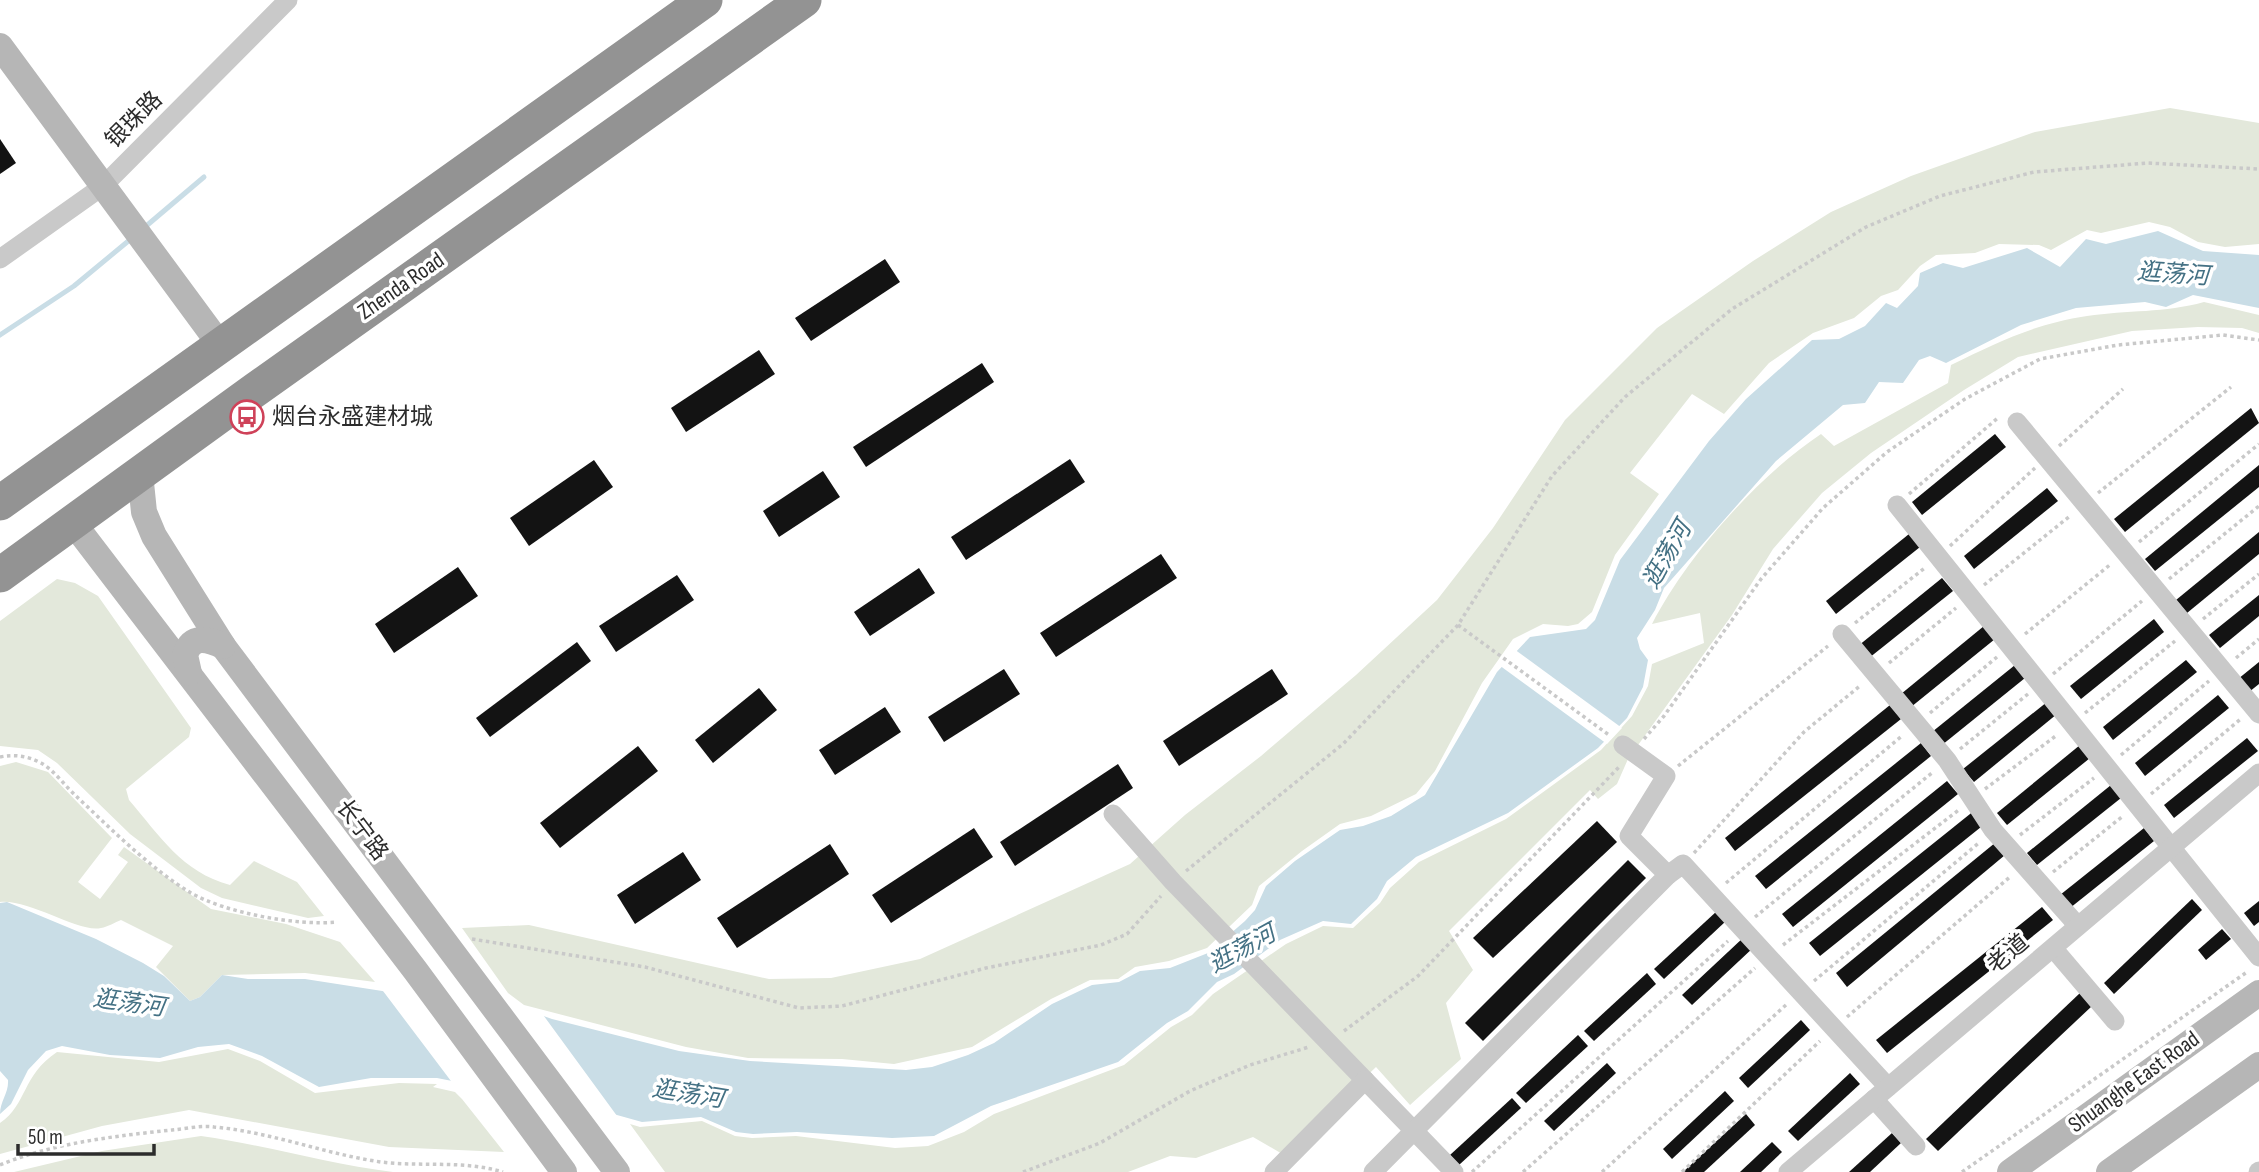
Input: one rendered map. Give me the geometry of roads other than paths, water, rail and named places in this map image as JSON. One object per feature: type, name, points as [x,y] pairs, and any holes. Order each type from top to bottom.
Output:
[{"type":"highway","points":[[0,503],[705,0]]},
{"type":"highway","name":"Zhenda Road","points":[[0,575],[804,0]]},
{"type":"street","name":"银珠路","points":[[0,258],[108,193],[288,0]]},
{"type":"street","points":[[0,46],[221,346]]},
{"type":"street","points":[[2017,422],[2256,711]]},
{"type":"street","name":"长宁路","points":[[140,473],[144,512],[154,536],[223,646],[617,1172]]},
{"type":"street","points":[[1896,505],[2170,848],[2257,973]]},
{"type":"street","name":"长宁路","points":[[74,524],[415,970],[564,1172]]},
{"type":"street","points":[[1842,634],[1947,760],[1993,830],[2078,926]]},
{"type":"street","points":[[189,673],[185,655],[193,642],[208,639],[223,646]]},
{"type":"street","points":[[1623,745],[1666,776],[1629,836],[1711,895],[1801,992],[1834,1028],[1916,1146]]},
{"type":"street","name":"老道","points":[[1796,1170],[1881,1093],[2259,773]]},
{"type":"street","points":[[1113,814],[1192,902],[1454,1172]]},
{"type":"street","points":[[1373,1172],[1675,870]]},
{"type":"street","points":[[2053,948],[2115,1021]]},
{"type":"street","name":"Shuanghe East Road","points":[[2010,1172],[2257,973]]},
{"type":"street","points":[[2109,1172],[2259,1065]]},
{"type":"street","points":[[1274,1172],[1365,1080]]},
{"type":"water","name":"逛荡河","points":[[2158,231],[2203,251],[2259,255],[2259,308],[2193,295],[2166,307],[2145,302],[2076,308],[2021,325],[1946,363],[1930,356],[1919,360],[1903,383],[1879,382],[1865,403],[1843,405],[1776,461],[1664,588],[1655,610],[1637,638],[1640,649],[1648,660],[1643,687],[1627,718],[1598,748],[1508,813],[1416,857],[1387,881],[1377,899],[1351,924],[1323,921],[1280,940],[1234,974],[1217,982],[1188,1011],[1167,1023],[1118,1062],[991,1106],[934,1136],[892,1138],[797,1132],[753,1134],[736,1132],[701,1117],[642,1122],[599,1110],[437,1078],[371,1078],[319,1087],[262,1056],[229,1044],[198,1047],[160,1058],[110,1055],[62,1046],[46,1051],[28,1070],[11,1104],[0,1114],[8,1085],[8,1080],[0,1071],[0,903],[7,902],[96,939],[143,963],[164,976],[190,1001],[200,997],[222,975],[248,979],[305,979],[466,1004],[518,1007],[552,1019],[679,1051],[750,1061],[906,1070],[932,1067],[968,1055],[994,1043],[1052,1004],[1092,985],[1119,982],[1140,971],[1170,968],[1208,953],[1245,921],[1255,910],[1266,886],[1295,861],[1340,830],[1363,826],[1391,816],[1425,795],[1497,672],[1530,637],[1586,629],[1595,620],[1620,560],[1709,441],[1746,399],[1812,340],[1839,339],[1865,326],[1886,303],[1897,308],[1918,286],[1920,273],[1943,263],[1963,268],[2027,248],[2060,267],[2086,239],[2106,244]]},
{"type":"waterway","points":[[145,227],[204,177]]},
{"type":"waterway","points":[[0,335],[74,286],[132,238]]},
{"type":"place","name":"烟台永盛建材城","points":[[247,417]]}]
